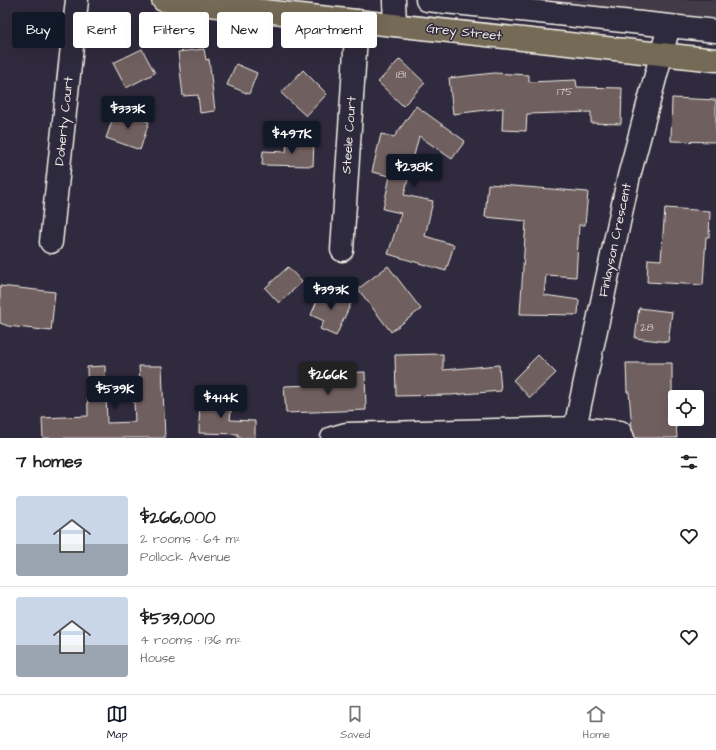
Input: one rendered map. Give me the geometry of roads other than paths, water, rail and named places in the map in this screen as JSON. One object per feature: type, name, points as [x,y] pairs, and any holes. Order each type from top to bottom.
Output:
[{"type":"main road","name":"Grey Street","points":[[163,0],[281,13]]},
{"type":"main road","name":"Grey Street","points":[[377,23],[716,60]]},
{"type":"street","name":"Doherty Court","points":[[51,242],[77,0]]},
{"type":"street","points":[[394,0],[395,25]]},
{"type":"street","points":[[427,0],[716,31]]},
{"type":"street","name":"Finlayson Crescent","points":[[575,433],[629,176],[669,26]]},
{"type":"street","name":"Steele Court","points":[[342,250],[355,48]]},
{"type":"street","points":[[332,438],[346,434],[620,432],[624,438]]}]
